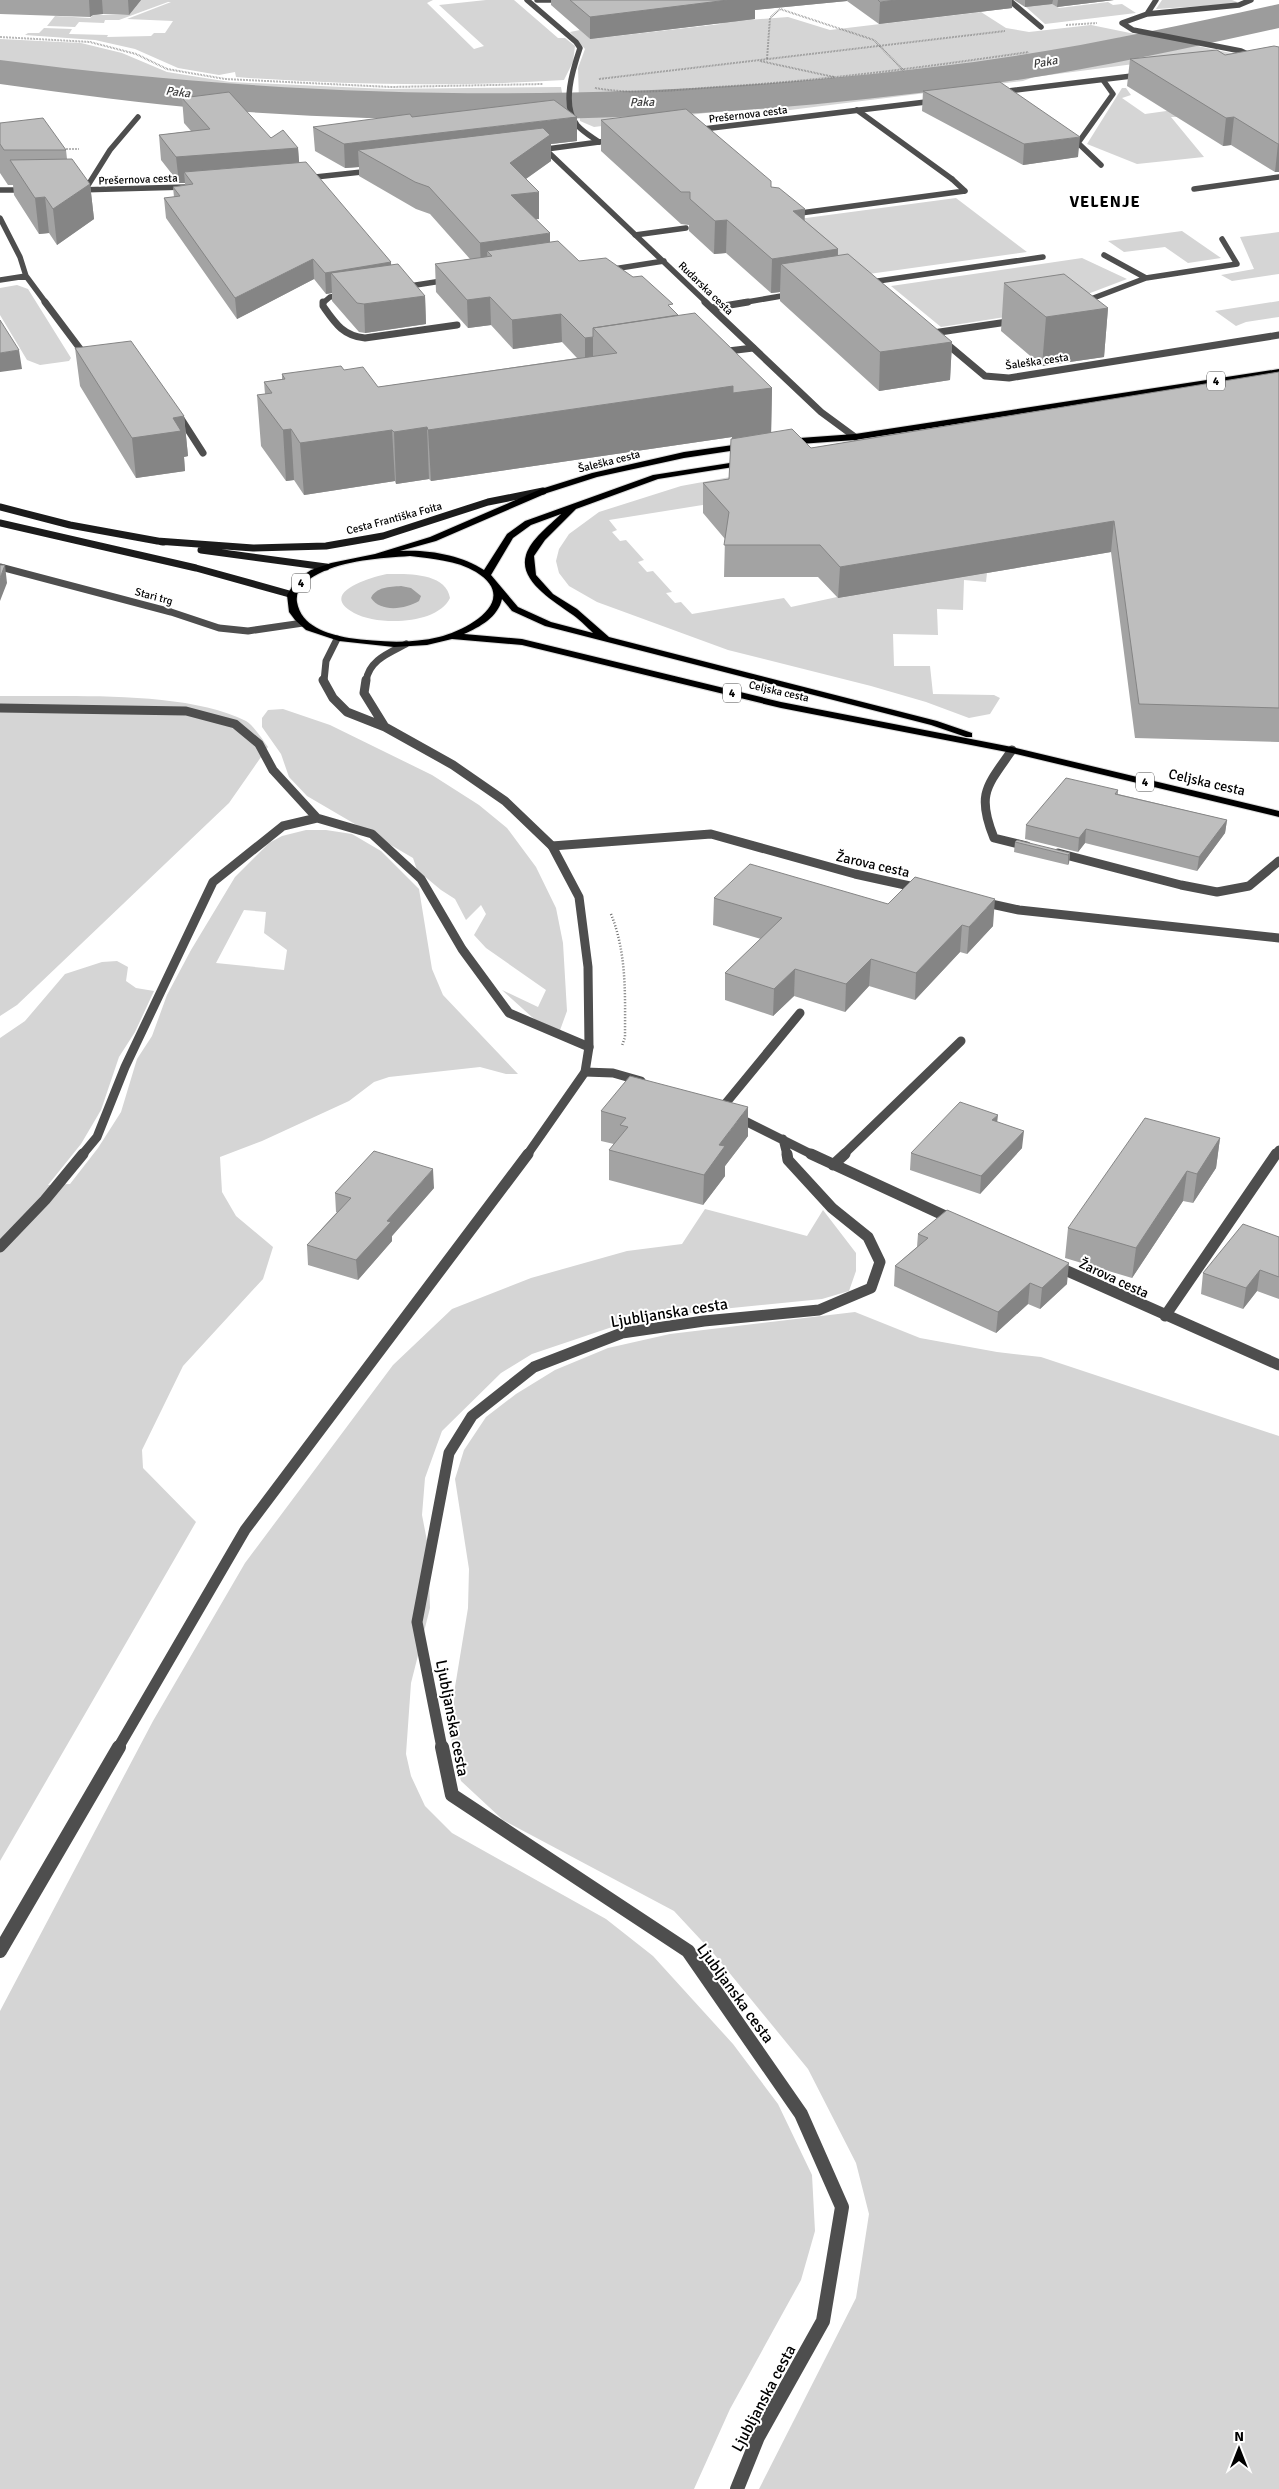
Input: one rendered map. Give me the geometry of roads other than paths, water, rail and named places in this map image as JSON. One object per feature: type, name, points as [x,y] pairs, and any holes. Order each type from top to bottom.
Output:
[{"type":"main road","name":"4","points":[[773,443],[855,437],[1279,371]]},
{"type":"main road","points":[[808,450],[855,437]]},
{"type":"main road","name":"Šaleška cesta","points":[[379,554],[433,539],[544,491],[596,475],[684,455],[755,445]]},
{"type":"main road","points":[[379,554],[441,557],[467,564],[486,575],[510,536],[528,523],[576,504],[656,477],[760,460]]},
{"type":"main road","name":"Cesta Františka Foita","points":[[157,541],[250,548],[302,547],[350,543],[400,530],[481,503],[544,491]]},
{"type":"main road","name":"Celjska cesta","points":[[576,504],[542,538],[530,556],[532,575],[550,596],[574,611],[607,640]]},
{"type":"main road","name":"Cesta Františka Foita","points":[[0,507],[70,525],[242,557],[326,567]]},
{"type":"main road","points":[[0,523],[196,568],[293,595]]},
{"type":"main road","name":"4","points":[[379,554],[351,559],[326,567],[299,584],[293,595],[292,604],[295,614],[318,632],[337,638],[370,644],[406,644],[453,636]]},
{"type":"main road","name":"Celjska cesta","points":[[486,575],[515,609],[548,624],[934,723],[1012,750]]},
{"type":"main road","points":[[453,636],[478,624],[495,609],[499,598],[497,588]]},
{"type":"main road","name":"Celjska cesta","points":[[453,636],[522,642],[781,705],[1012,750],[1279,814]]},
{"type":"street","points":[[527,0],[580,48],[570,85],[573,119],[582,130],[599,142]]},
{"type":"street","points":[[537,0],[566,0]]},
{"type":"street","points":[[1010,0],[1041,27]]},
{"type":"street","points":[[1147,14],[1156,0]]},
{"type":"street","points":[[1242,62],[1260,60],[1241,51],[1133,30],[1122,23],[1147,14],[1239,5],[1251,0]]},
{"type":"street","points":[[995,93],[1151,73]]},
{"type":"street","points":[[1101,166],[1078,142],[1113,94],[1103,80]]},
{"type":"street","name":"Prešernova cesta","points":[[688,131],[945,99]]},
{"type":"street","points":[[784,215],[966,191],[857,110]]},
{"type":"street","points":[[84,190],[110,150],[138,117]]},
{"type":"street","points":[[528,152],[619,140]]},
{"type":"street","name":"Rudarska cesta","points":[[546,150],[821,412],[855,437]]},
{"type":"street","points":[[296,179],[383,170]]},
{"type":"street","points":[[1194,189],[1279,177]]},
{"type":"street","name":"Prešernova cesta","points":[[75,190],[198,187]]},
{"type":"street","points":[[0,190],[38,190]]},
{"type":"street","points":[[0,218],[20,257],[26,276],[93,366]]},
{"type":"street","points":[[635,235],[686,228]]},
{"type":"street","points":[[1078,304],[1146,278],[1237,264],[1222,240]]},
{"type":"street","points":[[1104,255],[1146,278]]},
{"type":"street","points":[[864,283],[1043,257]]},
{"type":"street","points":[[598,271],[664,261]]},
{"type":"street","points":[[0,280],[26,276]]},
{"type":"street","points":[[397,287],[455,279]]},
{"type":"street","points":[[872,282],[878,288]]},
{"type":"street","points":[[712,308],[797,293]]},
{"type":"street","points":[[350,294],[330,297],[323,301],[323,306],[346,335],[352,337],[365,338],[457,325]]},
{"type":"street","points":[[933,333],[1021,320]]},
{"type":"street","name":"Šaleška cesta","points":[[926,328],[985,376],[1009,378],[1279,335]]},
{"type":"street","points":[[716,353],[753,348]]},
{"type":"street","points":[[173,407],[203,453]]},
{"type":"street","name":"Stari trg","points":[[0,567],[171,612],[219,628],[248,631],[303,622]]},
{"type":"street","points":[[0,1951],[244,1530],[557,1115],[585,1072],[589,1047],[588,967],[579,897],[552,846],[506,801],[453,765],[385,727],[347,712],[333,698],[323,680],[326,661],[337,638]]},
{"type":"street","points":[[385,727],[364,692],[367,675],[377,660],[406,644]]},
{"type":"street","points":[[0,708],[186,711],[235,724],[258,744],[284,784],[316,818]]},
{"type":"street","points":[[1012,750],[986,786],[986,818],[994,838],[1181,885],[1217,892],[1249,886],[1279,861]]},
{"type":"street","points":[[0,1247],[45,1200],[97,1137],[129,1058],[213,882],[283,826],[316,818],[372,834],[421,879],[462,949],[509,1013],[589,1047]]},
{"type":"street","name":"Žarova cesta","points":[[552,846],[711,834],[855,874],[932,891]]},
{"type":"street","points":[[971,900],[1019,910],[1279,938]]},
{"type":"street","points":[[800,1013],[716,1107],[968,1226]]},
{"type":"street","points":[[834,1164],[961,1041]]},
{"type":"street","points":[[585,1072],[613,1072],[650,1084]]},
{"type":"street","name":"Ljubljanska cesta","points":[[737,2489],[758,2437],[823,2321],[842,2207],[801,2114],[688,1950],[452,1795],[417,1622],[449,1453],[472,1416],[534,1367],[622,1333],[704,1321],[819,1310],[871,1288],[880,1262],[868,1236],[832,1208],[788,1160],[783,1139]]},
{"type":"street","points":[[1165,1316],[1279,1150]]},
{"type":"street","name":"Žarova cesta","points":[[1048,1263],[1279,1365]]},
{"type":"waterway","name":"Paka","points":[[0,72],[164,92],[313,103],[502,107],[691,101],[786,94],[974,74],[1089,55],[1279,16]]},
{"type":"district","name":"VELENJE","points":[[1105,201]]}]
